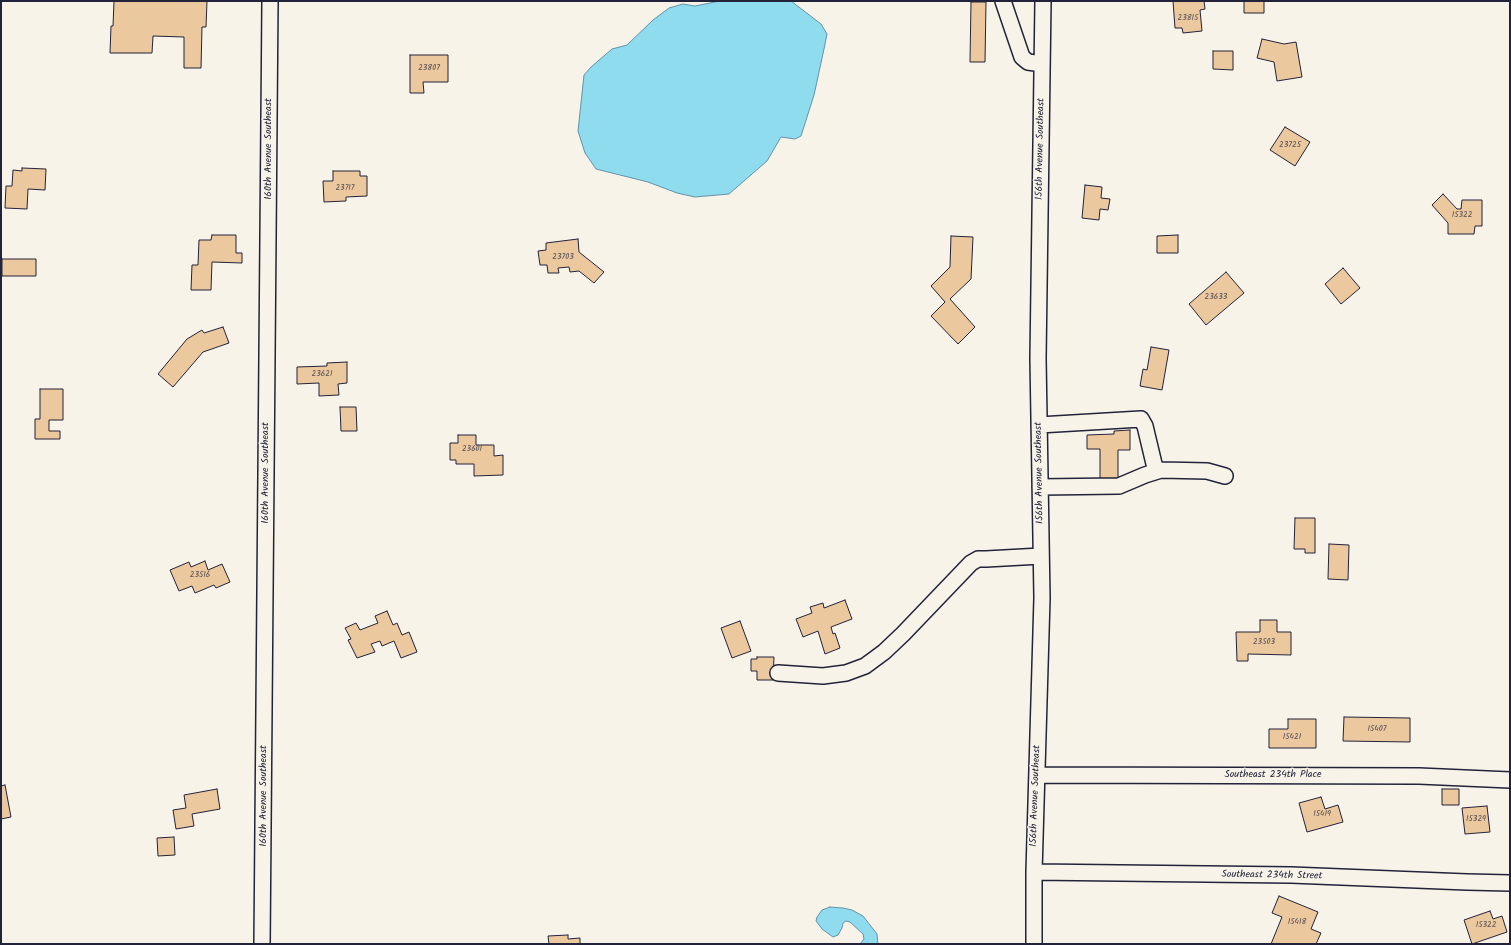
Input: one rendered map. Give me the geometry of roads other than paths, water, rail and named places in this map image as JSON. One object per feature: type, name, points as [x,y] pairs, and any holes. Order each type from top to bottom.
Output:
[{"type":"street","name":"160th Avenue Southeast","points":[[262,944],[270,1]]},
{"type":"street","points":[[1003,1],[1022,57],[1028,62],[1042,64]]},
{"type":"street","name":"156th Avenue Southeast","points":[[1034,944],[1034,872],[1042,598],[1038,342],[1043,1]]},
{"type":"street","points":[[1039,425],[1141,419],[1145,426],[1155,468],[1161,470],[1208,471],[1225,476]]},
{"type":"street","points":[[1040,488],[1119,486],[1161,470]]},
{"type":"street","points":[[778,673],[823,676],[846,673],[865,666],[884,652],[903,634],[971,563],[978,559],[1041,556]]},
{"type":"street","name":"Southeast 234th Place","points":[[1037,775],[1403,776],[1510,780]]},
{"type":"street","name":"Southeast 234th Street","points":[[1034,872],[1291,875],[1510,883]]},
{"type":"water","points":[[720,1],[791,1],[821,24],[827,34],[814,95],[801,136],[795,139],[781,137],[767,161],[729,194],[695,197],[677,193],[648,182],[596,169],[585,153],[578,131],[584,75],[612,49],[627,45],[653,20],[669,8],[683,4],[695,6]]},
{"type":"water","points":[[830,907],[852,910],[863,916],[877,934],[878,944],[860,944],[864,939],[863,934],[850,922],[846,921],[843,923],[838,935],[833,937],[822,929],[816,921],[817,917],[822,910]]}]
